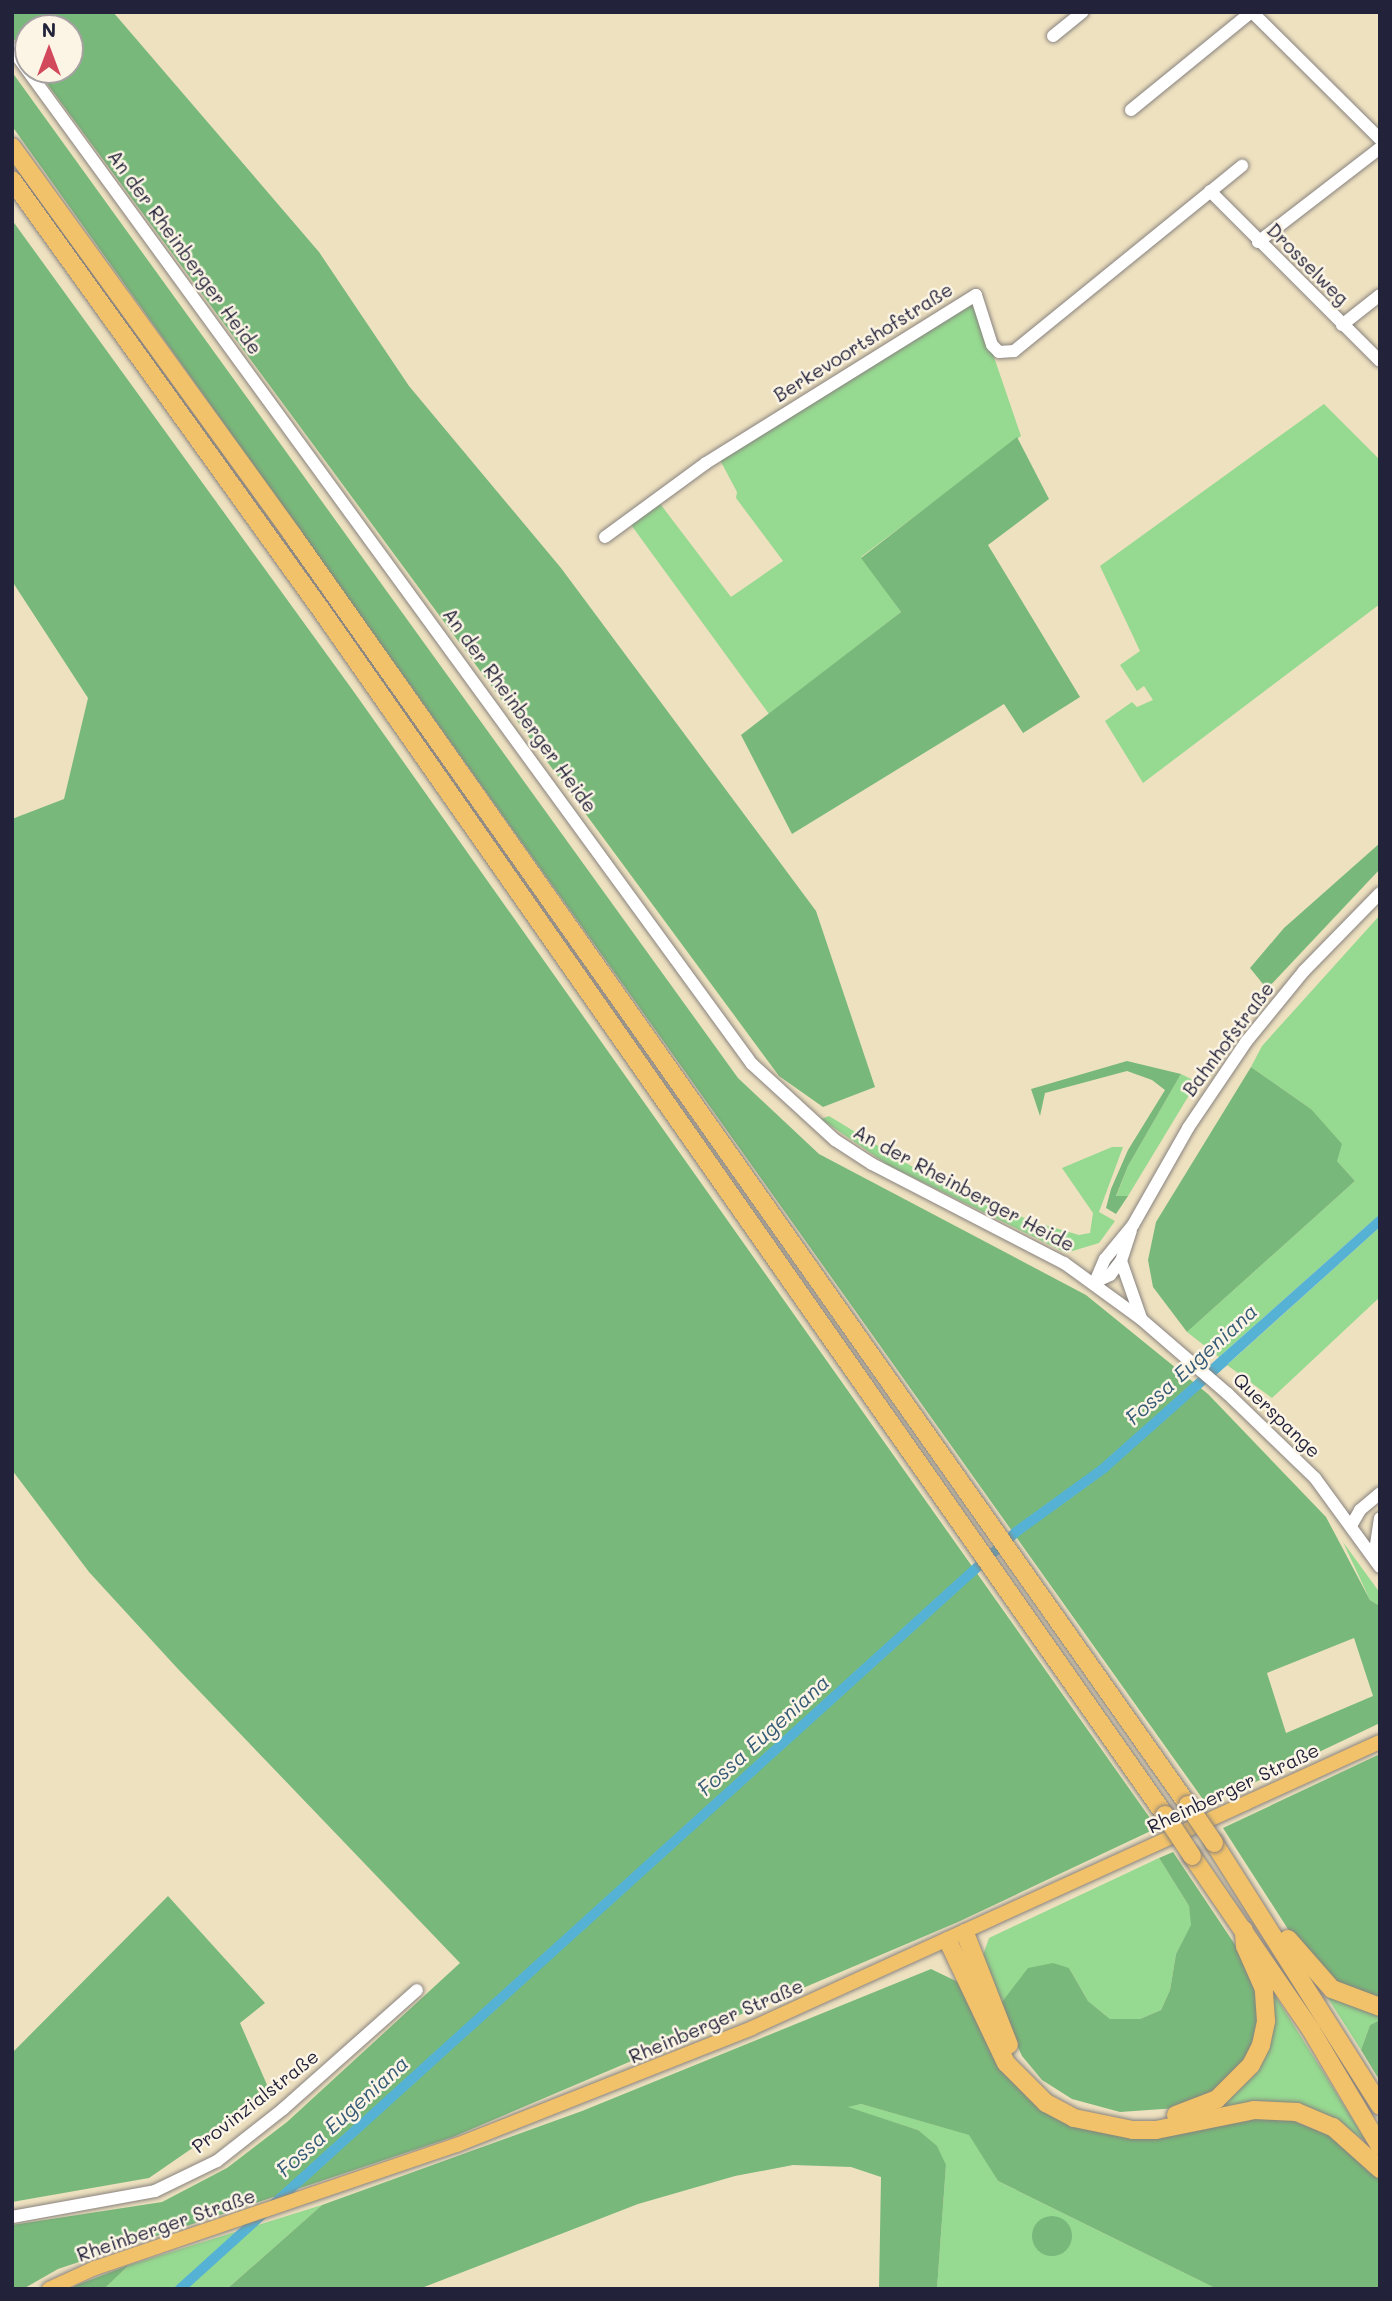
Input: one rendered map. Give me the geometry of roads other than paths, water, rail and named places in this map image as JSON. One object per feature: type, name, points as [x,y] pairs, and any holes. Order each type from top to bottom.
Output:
[{"type":"highway","points":[[12,147],[139,319],[1188,1805],[1380,2106]]},
{"type":"highway","points":[[12,180],[295,573],[942,1493],[1311,2029],[1380,2146]]},
{"type":"highway","points":[[1245,1891],[1268,1907],[1294,1948],[1332,1989],[1380,2007]]},
{"type":"highway","points":[[965,1933],[1021,2067],[1056,2098],[1081,2109],[1103,2116],[1147,2119],[1195,2110],[1217,2099],[1251,2065],[1261,2045],[1267,2011],[1244,1930]]},
{"type":"highway","points":[[948,1941],[1006,2063],[1055,2108],[1099,2125],[1133,2130],[1156,2130],[1254,2110],[1297,2112],[1333,2127],[1380,2169]]},
{"type":"main road","name":"Rheinberger Straße","points":[[49,2289],[144,2251],[347,2183],[582,2098],[948,1941],[1380,1742]]},
{"type":"street","points":[[1053,36],[1083,12]]},
{"type":"street","points":[[1131,110],[1252,12],[1380,139]]},
{"type":"street","name":"An der Rheinberger Heide","points":[[12,49],[752,1064],[827,1133],[872,1164],[1095,1282]]},
{"type":"street","points":[[1258,242],[1380,148]]},
{"type":"street","name":"Berkevoortshofstraße","points":[[605,537],[706,463],[975,295],[992,345],[999,352],[1014,351],[1242,166]]},
{"type":"street","name":"Drosselweg","points":[[1210,191],[1258,242],[1380,361]]},
{"type":"street","points":[[1342,325],[1380,295]]},
{"type":"street","name":"Bahnhofstraße","points":[[1095,1282],[1105,1259],[1133,1225],[1188,1128],[1247,1042],[1304,971],[1380,893]]},
{"type":"street","name":"Bahnhofstraße","points":[[1121,1261],[1133,1225]]},
{"type":"street","points":[[1095,1282],[1110,1275],[1121,1261]]},
{"type":"street","points":[[1121,1261],[1141,1319]]},
{"type":"street","name":"Querspange","points":[[1095,1282],[1191,1361],[1315,1478],[1352,1524],[1377,1562]]},
{"type":"street","points":[[1352,1524],[1360,1510],[1380,1493]]},
{"type":"street","points":[[1352,1524],[1369,1521],[1380,1511]]},
{"type":"street","points":[[1377,1562],[1380,1518]]},
{"type":"street","name":"Provinzialstraße","points":[[12,2217],[155,2191],[217,2161],[283,2109],[417,1990]]},
{"type":"water","points":[[1380,1214],[1380,1227],[1219,1372],[1210,1365]]},
{"type":"waterway","name":"Fossa Eugeniana","points":[[180,2289],[1016,1532],[1104,1468],[1224,1361]]}]
